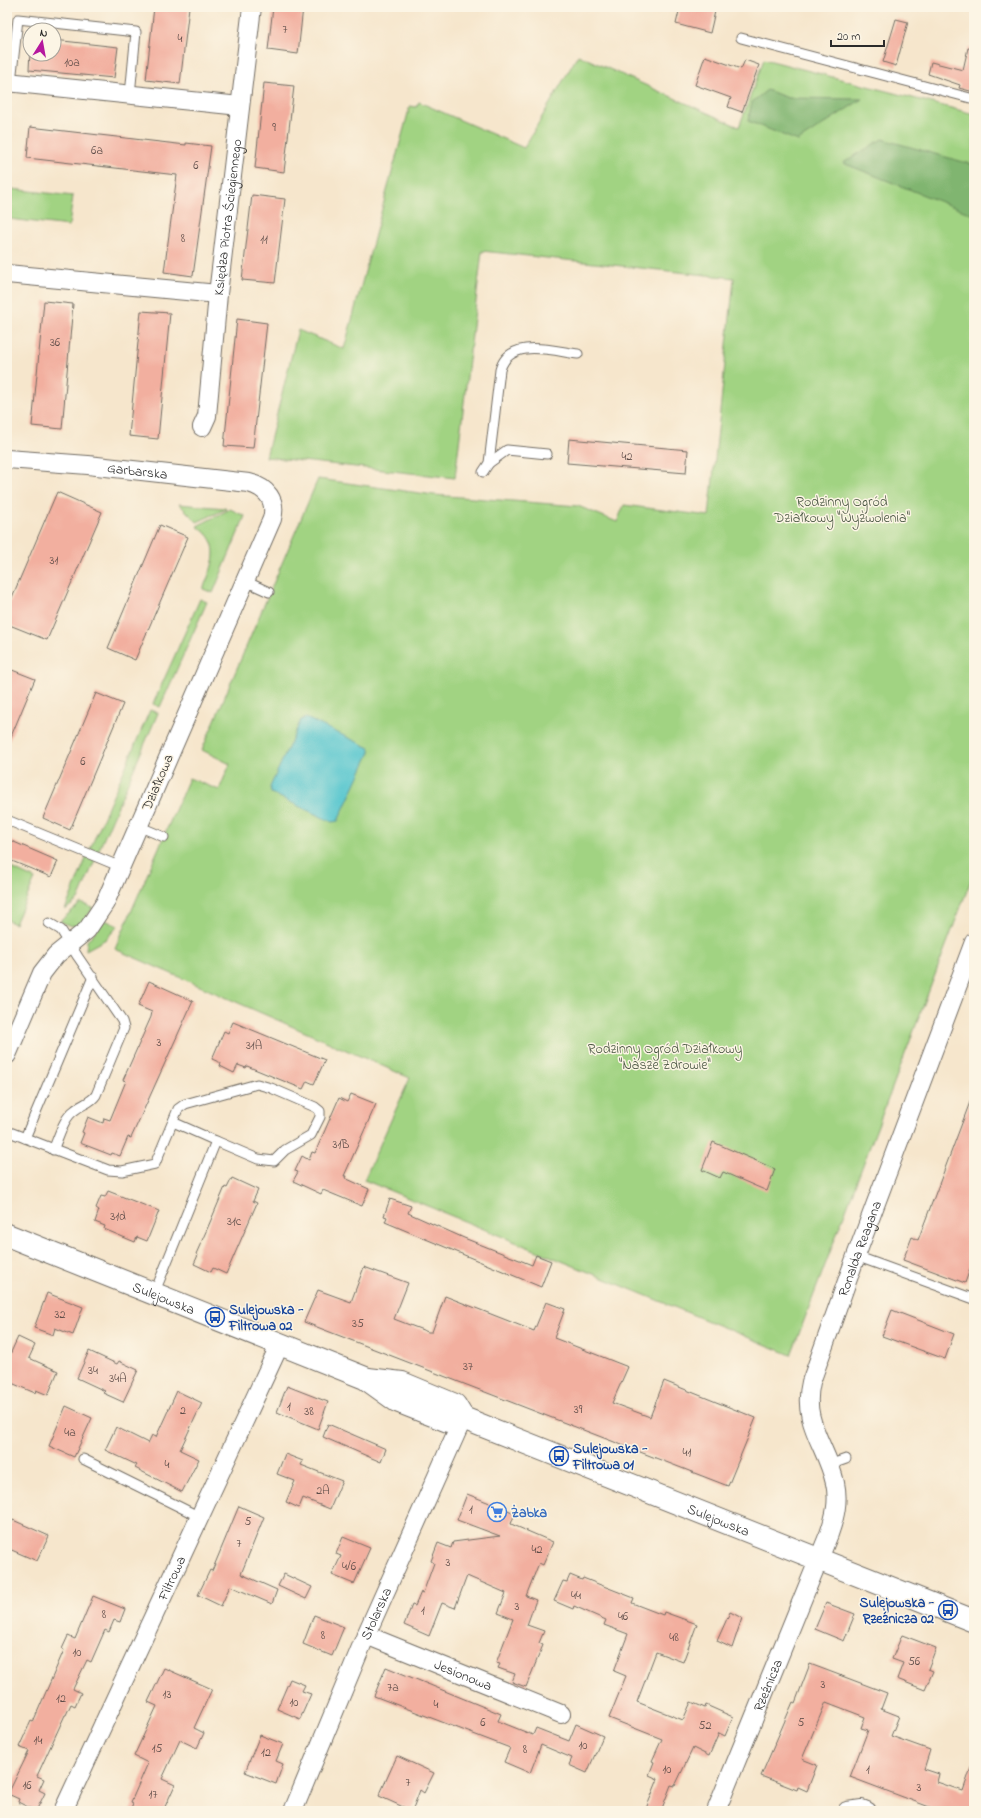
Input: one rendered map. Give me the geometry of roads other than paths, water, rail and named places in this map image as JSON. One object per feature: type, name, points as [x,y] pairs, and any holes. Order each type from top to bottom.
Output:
[{"type":"main road","name":"Sulejowska","points":[[7,1235],[365,1378],[402,1383],[454,1404],[463,1418],[974,1621]]},
{"type":"street","name":"Księdza Piotra Ściegiennego","points":[[202,427],[207,416],[218,294],[252,7]]},
{"type":"street","points":[[9,82],[240,106]]},
{"type":"street","points":[[7,274],[218,294]]},
{"type":"street","name":"Garbarska","points":[[7,459],[88,465],[230,480],[257,485],[266,491]]},
{"type":"street","name":"Działkowa","points":[[7,1055],[42,973],[56,956],[87,930],[96,919],[105,903],[273,513],[272,502],[266,491]]},
{"type":"street","name":"Ronalda Reagana","points":[[819,1559],[836,1510],[835,1482],[810,1418],[808,1401],[809,1389],[817,1361],[974,942]]},
{"type":"street","name":"Filtrowa","points":[[62,1811],[280,1344]]},
{"type":"street","name":"Stolarska","points":[[293,1811],[366,1635],[463,1418]]},
{"type":"street","name":"Rzeźnicza","points":[[716,1811],[819,1559]]},
{"type":"street","name":"Jesionowa","points":[[366,1635],[561,1714]]},
{"type":"lane","points":[[9,82],[18,19],[136,32],[130,95]]},
{"type":"lane","points":[[741,38],[974,99]]},
{"type":"lane","points":[[489,463],[500,370],[503,361],[520,349],[578,354]]},
{"type":"lane","points":[[483,472],[489,463],[507,450],[547,454]]},
{"type":"lane","points":[[245,581],[269,592]]},
{"type":"lane","points":[[7,820],[121,866]]},
{"type":"lane","points":[[138,826],[164,837]]},
{"type":"lane","points":[[49,923],[61,930],[122,1021],[124,1028],[96,1095],[93,1099],[75,1109],[70,1115],[53,1150]]},
{"type":"lane","points":[[25,1138],[92,977]]},
{"type":"lane","points":[[7,1131],[113,1172],[152,1165],[157,1162],[173,1122],[179,1108],[185,1104],[257,1084],[271,1088],[315,1107],[320,1112],[320,1117],[311,1135],[285,1150],[274,1161],[258,1159],[173,1122]]},
{"type":"lane","points":[[154,1294],[216,1141]]},
{"type":"lane","points":[[856,1256],[974,1299]]},
{"type":"lane","points":[[83,1459],[200,1517]]},
{"type":"lane","points":[[829,1465],[846,1459]]},
{"type":"water","points":[[306,718],[370,748],[370,752],[338,821],[332,822],[271,793],[270,787],[301,720]]},
{"type":"place","name":"Sulejowska - Filtrowa 02","points":[[215,1317]]},
{"type":"place","name":"Sulejowska - Filtrowa 01","points":[[559,1456]]},
{"type":"place","name":"Żabka","points":[[497,1512]]},
{"type":"place","name":"Sulejowska - Rzeźnicza 02","points":[[948,1610]]},
{"type":"park label","name":"Rodzinny Ogród Działkowy \"Wyzwolenia\"","points":[[842,510]]},
{"type":"park label","name":"Rodzinny Ogród Działkowy \"Nasze Zdrowie\"","points":[[665,1056]]}]
